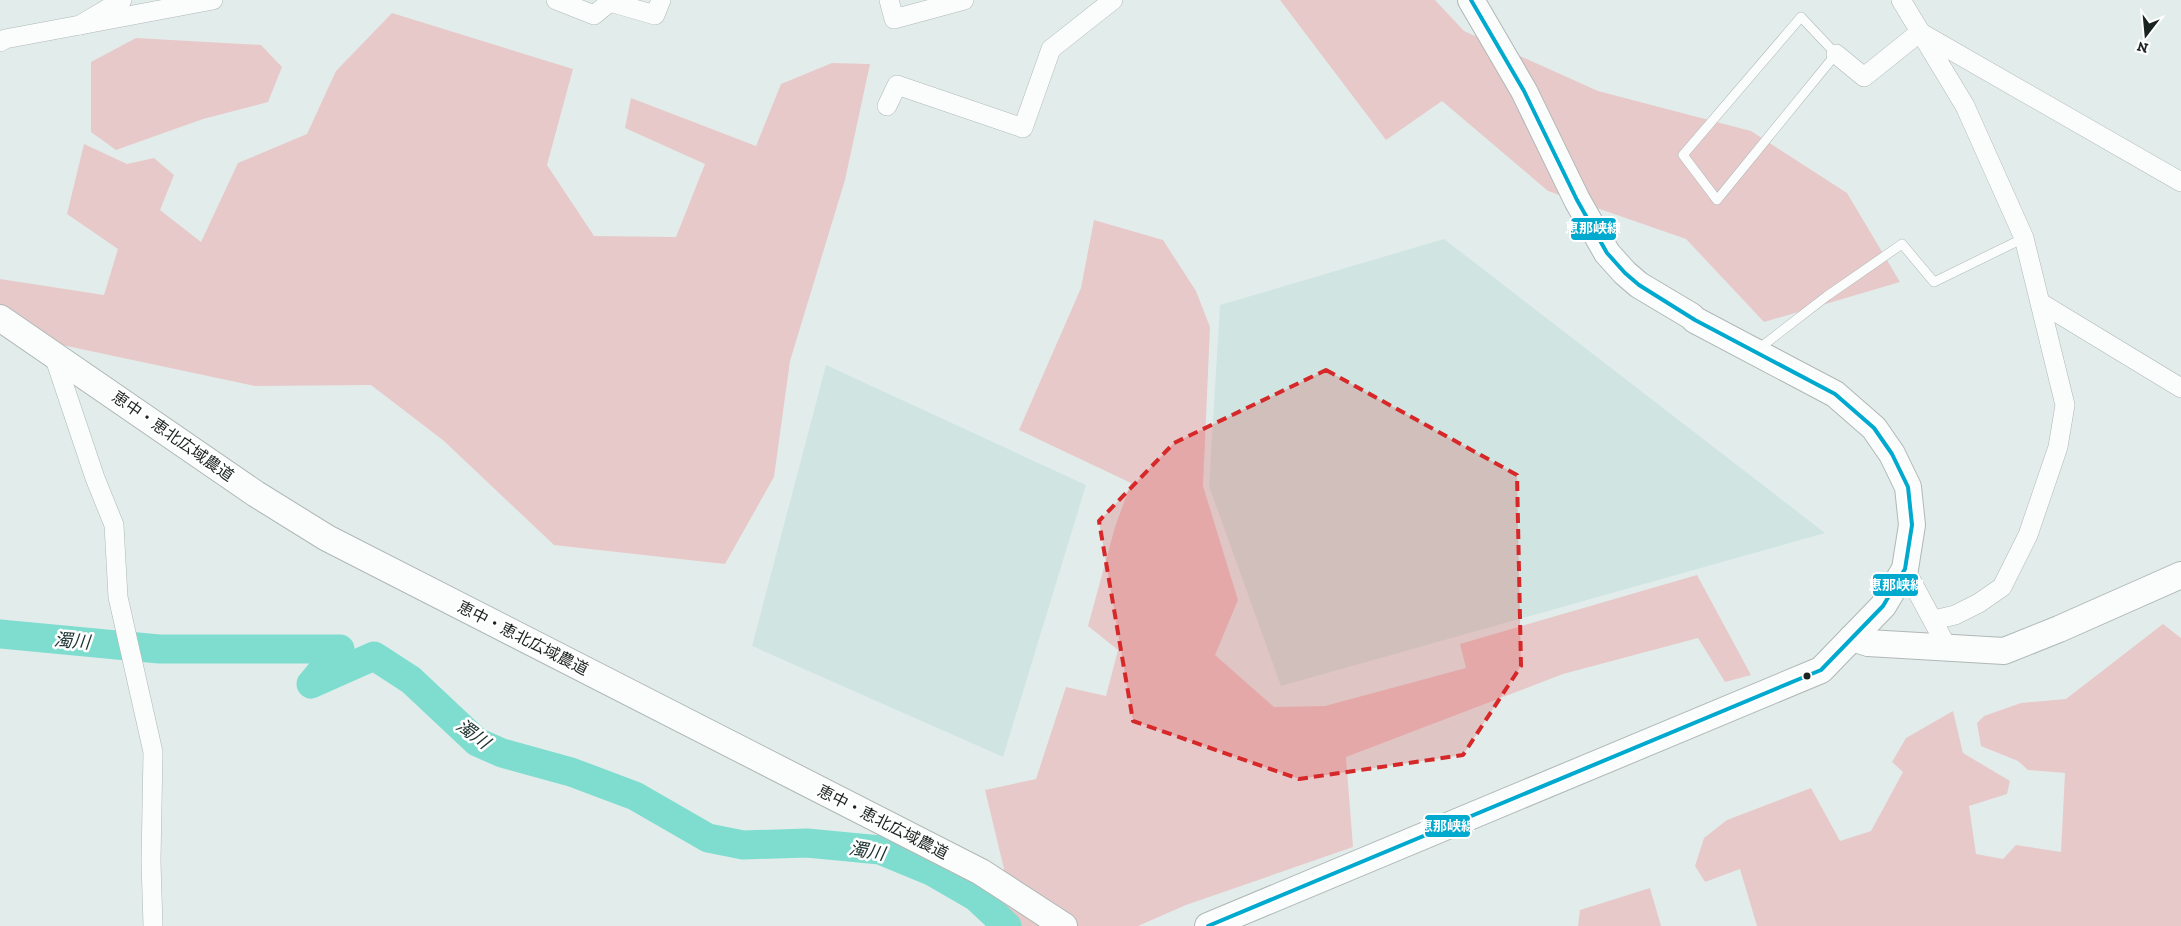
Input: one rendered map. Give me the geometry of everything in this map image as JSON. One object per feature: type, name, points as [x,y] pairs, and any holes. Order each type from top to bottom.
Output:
[{"type":"street","points":[[80,25],[122,0]]},
{"type":"street","points":[[0,42],[5,39],[213,0]]},
{"type":"street","points":[[556,0],[594,15],[610,2],[655,15],[661,0]]},
{"type":"street","points":[[889,0],[894,20],[964,0]]},
{"type":"street","points":[[887,106],[897,85],[1024,128],[1051,49],[1112,0]]},
{"type":"street","points":[[1208,926],[1821,670],[1883,606],[1905,569],[1912,525],[1908,487],[1888,447],[1874,428],[1835,394],[1695,320],[1639,285],[1625,273],[1607,253],[1577,200],[1524,90],[1471,0]]},
{"type":"street","points":[[1901,0],[1966,106],[2024,238],[2065,405],[2058,447],[2031,526],[2002,587],[1980,603],[1955,615],[1934,620]]},
{"type":"street","points":[[1836,54],[1864,77],[1920,32]]},
{"type":"street","points":[[1920,32],[2181,182]]},
{"type":"street","points":[[2041,303],[2181,388]]},
{"type":"street","name":"恵中・恵北広域農道","points":[[0,318],[256,494],[327,538],[981,872],[1064,926]]},
{"type":"street","points":[[53,353],[95,478],[114,525],[118,597],[152,752],[151,861],[153,926]]},
{"type":"street","points":[[1905,569],[1947,647]]},
{"type":"street","points":[[1852,638],[1868,643],[2004,651],[2181,575]]},
{"type":"lane","points":[[1801,17],[1836,54],[1717,200],[1683,155],[1801,17]]},
{"type":"lane","points":[[1755,352],[1828,296],[1902,244],[1934,282],[2024,238]]},
{"type":"highlighted area","points":[[1326,370],[1517,475],[1521,666],[1463,755],[1299,779],[1133,721],[1099,521],[1174,443]]},
{"type":"shaded area","points":[[1280,0],[1435,0],[1464,31],[1598,91],[1751,131],[1847,193],[1900,282],[1764,322],[1686,239],[1548,191],[1442,101],[1386,140]]},
{"type":"shaded area","points":[[392,13],[573,69],[547,165],[594,236],[676,237],[705,164],[625,128],[631,98],[756,146],[781,84],[832,63],[870,64],[845,180],[790,361],[774,477],[725,564],[554,545],[444,441],[371,385],[255,386],[62,345],[0,309],[0,279],[104,295],[118,249],[67,214],[84,144],[127,164],[154,158],[174,175],[160,210],[201,242],[238,163],[307,134],[336,71]]},
{"type":"shaded area","points":[[136,38],[261,45],[282,67],[268,102],[203,119],[116,150],[91,132],[91,62]]},
{"type":"shaded area","points":[[1094,220],[1163,240],[1196,291],[1210,327],[1203,486],[1238,600],[1215,655],[1274,707],[1325,706],[1466,668],[1460,644],[1697,575],[1751,675],[1725,682],[1698,638],[1563,674],[1346,757],[1353,847],[1186,905],[1138,926],[993,926],[1004,869],[985,790],[1036,779],[1066,687],[1106,696],[1118,650],[1088,626],[1115,527],[1131,483],[1019,430],[1081,288]]},
{"type":"shaded area","points":[[1444,239],[1825,533],[1281,686],[1209,486],[1220,305]]},
{"type":"shaded area","points":[[826,365],[1086,485],[1003,757],[752,646]]},
{"type":"shaded area","points":[[2163,624],[2181,638],[2181,926],[1757,926],[1740,869],[1705,882],[1695,866],[1704,838],[1727,820],[1811,788],[1840,841],[1871,831],[1903,772],[1892,762],[1906,738],[1953,711],[1963,753],[2010,781],[2007,794],[1969,806],[1976,854],[2003,859],[2016,845],[2061,852],[2065,773],[2028,770],[2018,761],[1981,746],[1977,723],[1984,716],[2021,703],[2066,699]]},
{"type":"shaded area","points":[[1650,888],[1661,926],[1578,926],[1580,910]]},
{"type":"waterway","name":"濁川","points":[[0,634],[159,649],[340,649],[311,684],[374,656],[411,680],[477,742],[502,753],[571,772],[635,796],[708,838],[743,845],[807,843],[880,850],[931,871],[976,897],[1007,926]]},
{"type":"transit line","name":"恵那峡線","points":[[1208,926],[1821,670],[1883,606],[1905,569],[1912,525],[1908,487],[1892,454],[1874,428],[1835,394],[1695,320],[1639,285],[1625,273],[1607,253],[1577,200],[1524,91],[1471,0]]}]
